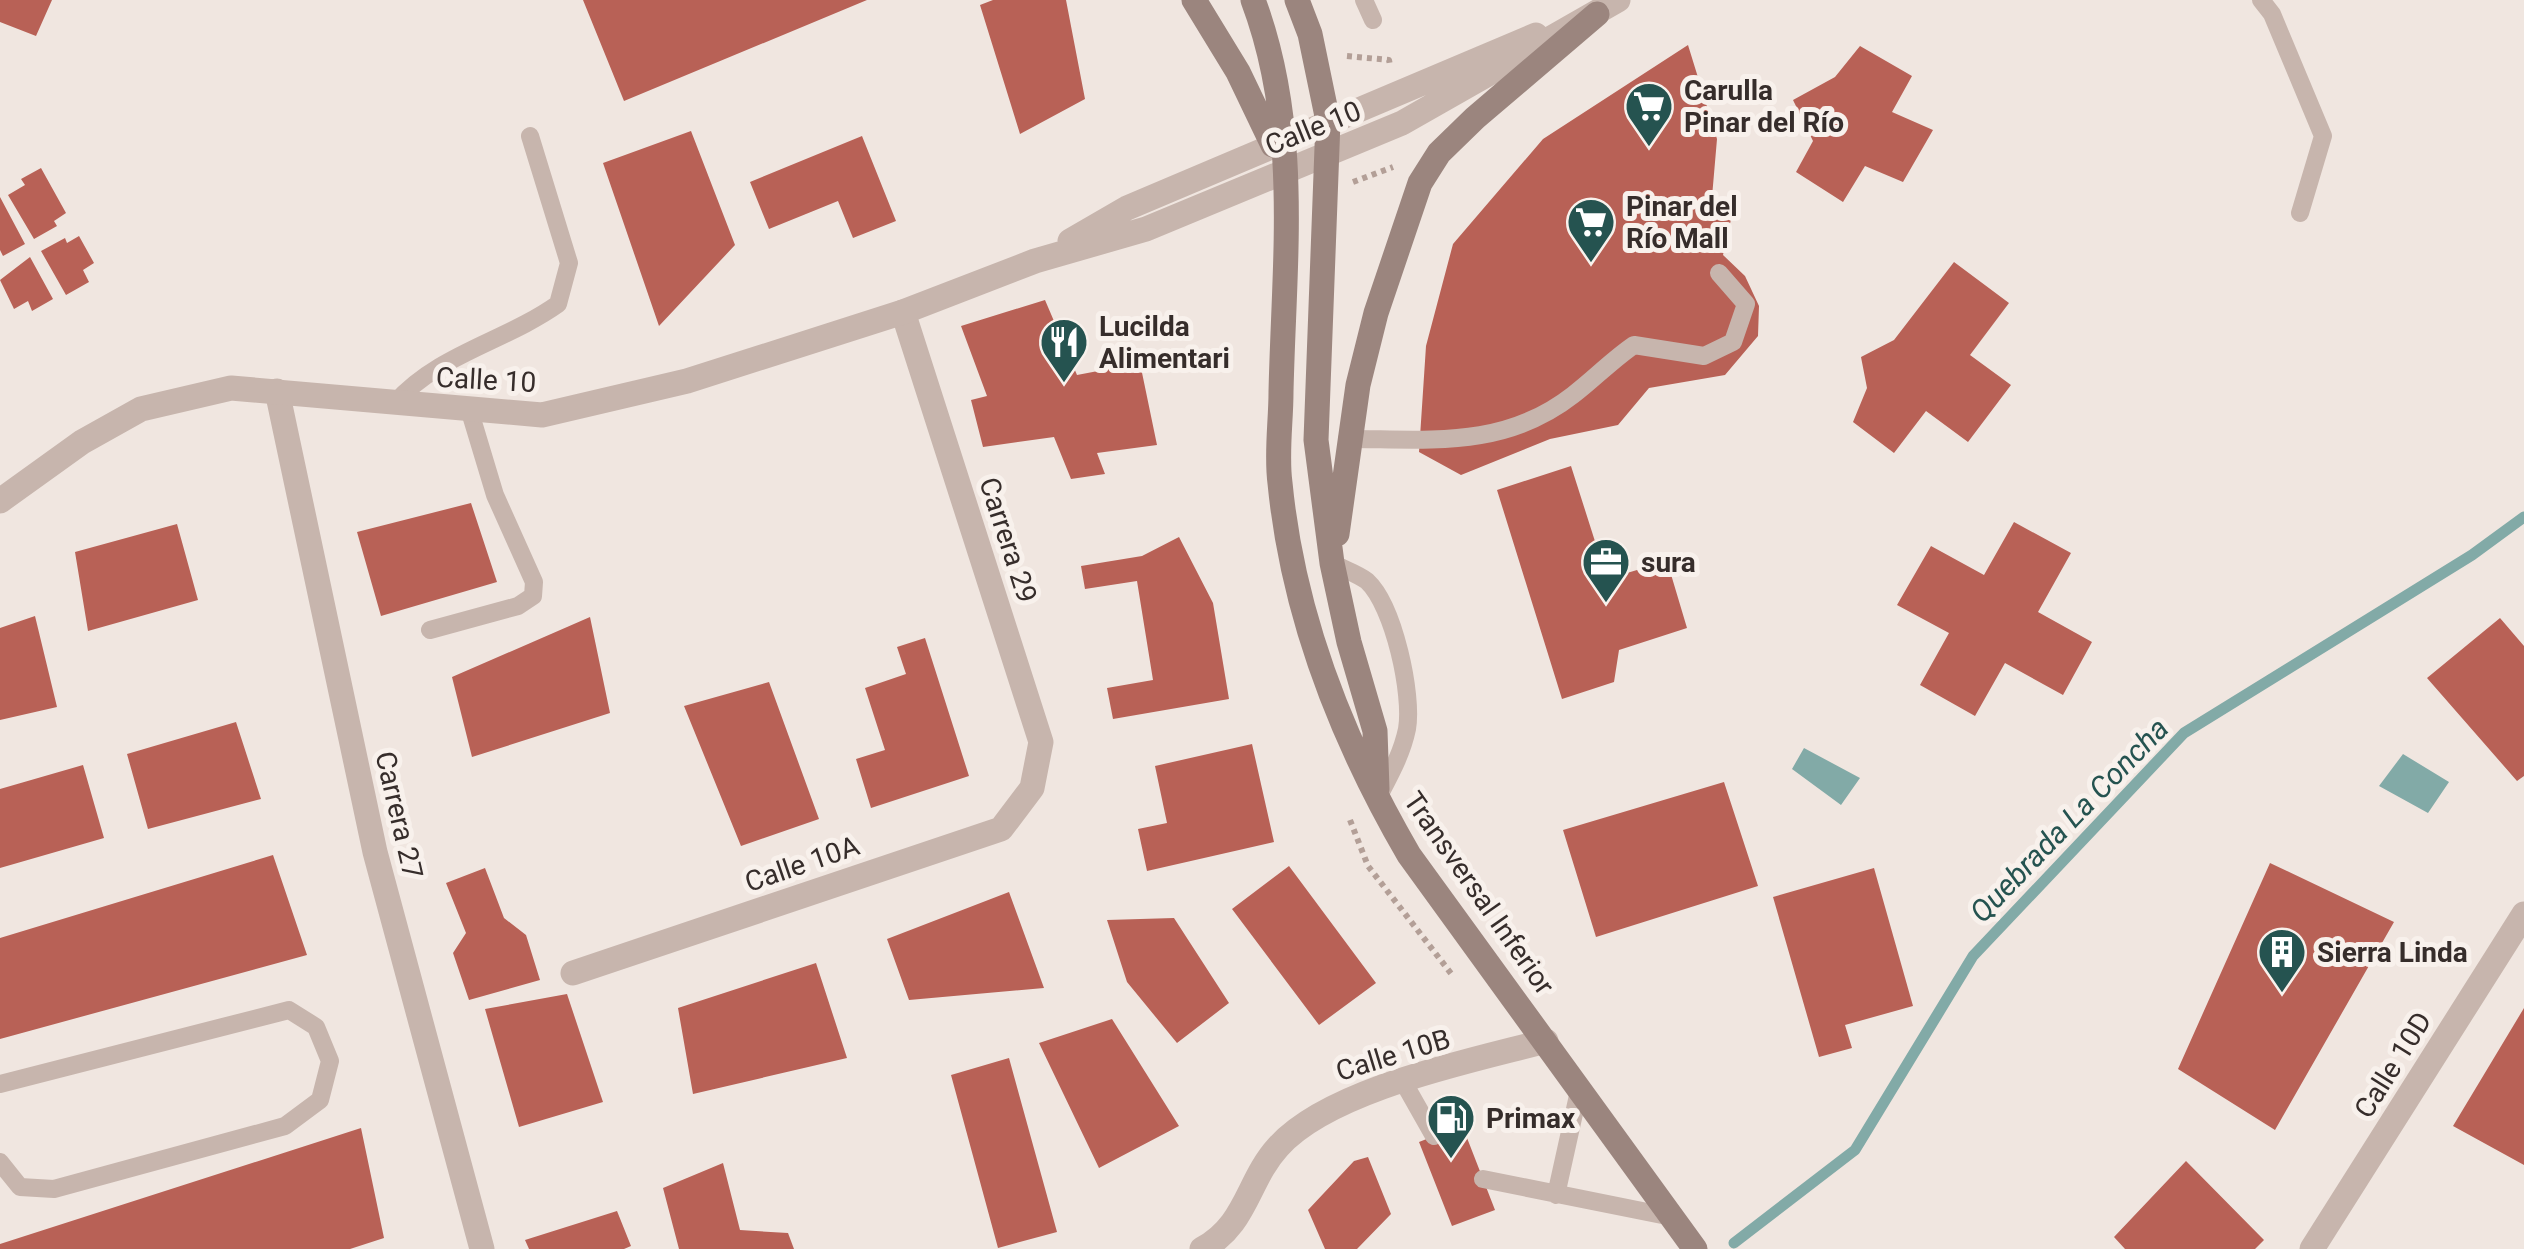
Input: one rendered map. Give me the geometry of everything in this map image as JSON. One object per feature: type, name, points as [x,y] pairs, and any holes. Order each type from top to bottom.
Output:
[{"type":"main road","points":[[1194,0],[1238,72],[1273,145]]},
{"type":"main road","name":"Transversal Inferior","points":[[1253,0],[1267,38],[1284,115],[1288,228],[1279,482],[1309,642],[1377,799],[1409,855],[1696,1249]]},
{"type":"main road","points":[[1297,0],[1310,34],[1328,122],[1316,440],[1332,563],[1349,642],[1375,731],[1377,799]]},
{"type":"main road","points":[[1332,563],[1347,439],[1376,313],[1420,182],[1439,153],[1463,130],[1606,5]]},
{"type":"street","name":"Calle 10","points":[[1036,260],[1127,208],[1606,5]]},
{"type":"street","name":"Calle 10","points":[[0,501],[82,442],[142,410],[232,388],[470,412],[542,415],[687,381],[903,312],[1036,260],[1146,230],[1402,123],[1606,5]]},
{"type":"street","name":"Carrera 29","points":[[903,312],[1041,742],[1032,788]]},
{"type":"street","name":"Carrera 27","points":[[277,390],[375,852],[482,1249]]},
{"type":"street","name":"Calle 10A","points":[[572,973],[1001,829],[1032,788]]},
{"type":"street","name":"Calle 10D","points":[[2312,1249],[2524,914]]},
{"type":"street","name":"Calle 10B","points":[[1202,1249],[1226,1236],[1278,1147],[1332,1105],[1546,1041]]},
{"type":"lane","points":[[1364,0],[1373,20]]},
{"type":"lane","points":[[2261,0],[2272,14],[2323,136],[2300,214]]},
{"type":"lane","points":[[395,402],[416,378],[522,329],[558,304],[569,262],[530,136]]},
{"type":"lane","points":[[1347,439],[1461,441],[1519,426],[1571,398],[1634,345],[1704,356],[1732,342],[1746,304],[1719,273]]},
{"type":"lane","points":[[430,630],[518,606],[532,596],[534,582],[495,495],[470,412]]},
{"type":"lane","points":[[1332,563],[1366,581],[1384,605],[1397,644],[1408,725],[1399,759],[1377,799]]},
{"type":"lane","points":[[0,1084],[288,1010],[316,1027],[330,1061],[320,1100],[285,1126],[54,1189],[20,1187],[0,1162]]},
{"type":"lane","points":[[1404,1082],[1434,1136]]},
{"type":"lane","points":[[1556,1195],[1579,1091]]},
{"type":"lane","points":[[1484,1179],[1672,1217]]},
{"type":"water","points":[[1804,748],[1860,778],[1841,805],[1792,769]]},
{"type":"water","points":[[2403,754],[2449,782],[2428,813],[2379,786]]},
{"type":"building","points":[[0,0],[52,0],[36,36],[0,22]]},
{"type":"building","points":[[583,0],[867,0],[624,101]]},
{"type":"building","points":[[993,0],[1066,0],[1085,99],[1020,134],[980,5]]},
{"type":"building","name":"Pinar del Río Mall","points":[[1688,45],[1717,139],[1712,197],[1734,206],[1723,255],[1745,276],[1759,306],[1758,336],[1725,375],[1649,388],[1618,425],[1550,439],[1461,475],[1419,452],[1426,346],[1453,244],[1543,139]]},
{"type":"building","points":[[1860,46],[1912,76],[1892,112],[1933,130],[1903,182],[1865,166],[1843,202],[1796,172],[1813,141],[1793,100],[1835,77]]},
{"type":"building","points":[[691,131],[735,245],[659,326],[603,163]]},
{"type":"building","points":[[862,136],[896,221],[853,238],[838,201],[769,229],[750,182]]},
{"type":"building","points":[[41,168],[66,213],[54,221],[57,226],[34,239],[8,195],[25,185],[21,179]]},
{"type":"building","points":[[0,197],[25,244],[3,256],[0,250]]},
{"type":"building","points":[[79,236],[94,263],[83,270],[89,282],[66,295],[41,251],[65,238],[67,243]]},
{"type":"building","points":[[30,257],[53,299],[32,311],[28,301],[14,309],[0,280]]},
{"type":"building","points":[[1954,262],[2009,303],[1970,355],[2011,385],[1968,442],[1926,411],[1894,453],[1853,422],[1867,388],[1861,357],[1894,340]]},
{"type":"building","name":"Lucilda Alimentari","points":[[1045,300],[1077,375],[1140,363],[1157,445],[1097,453],[1105,474],[1071,479],[1054,437],[983,447],[971,400],[987,396],[961,326]]},
{"type":"building","name":"sura","points":[[1571,466],[1607,579],[1667,561],[1687,628],[1619,650],[1614,682],[1562,699],[1497,490]]},
{"type":"building","points":[[471,503],[497,582],[381,616],[357,532]]},
{"type":"building","points":[[2014,522],[2071,553],[2038,612],[2092,642],[2063,695],[2005,663],[1975,716],[1920,685],[1949,633],[1897,605],[1931,546],[1984,575]]},
{"type":"building","points":[[177,524],[198,600],[88,631],[75,552]]},
{"type":"building","points":[[1179,537],[1213,603],[1229,699],[1113,719],[1107,688],[1153,680],[1137,581],[1085,589],[1081,566],[1142,556]]},
{"type":"building","points":[[35,616],[57,707],[0,720],[0,628]]},
{"type":"building","points":[[590,617],[610,713],[472,757],[452,677]]},
{"type":"building","points":[[2500,618],[2524,646],[2524,776],[2517,781],[2427,678]]},
{"type":"building","points":[[925,638],[969,776],[871,808],[856,759],[885,750],[865,688],[906,674],[897,647]]},
{"type":"building","points":[[769,682],[819,819],[741,846],[684,706]]},
{"type":"building","points":[[236,722],[261,799],[148,829],[127,754]]},
{"type":"building","points":[[1252,744],[1274,842],[1147,871],[1138,829],[1167,823],[1155,766]]},
{"type":"building","points":[[83,765],[104,838],[0,868],[0,789]]},
{"type":"building","points":[[1724,782],[1758,886],[1596,937],[1563,830]]},
{"type":"building","points":[[273,855],[307,955],[0,1039],[0,938]]},
{"type":"building","name":"Sierra Linda","points":[[2270,863],[2394,922],[2275,1130],[2178,1069]]},
{"type":"building","points":[[1289,866],[1376,983],[1319,1025],[1232,909]]},
{"type":"building","points":[[485,868],[504,918],[526,935],[540,980],[469,1000],[453,953],[466,933],[446,883]]},
{"type":"building","points":[[1874,868],[1913,1006],[1845,1025],[1852,1048],[1819,1057],[1773,897]]},
{"type":"building","points":[[1009,892],[1044,988],[909,1000],[887,939]]},
{"type":"building","points":[[1174,918],[1229,1003],[1177,1043],[1127,982],[1107,920]]},
{"type":"building","points":[[816,963],[847,1058],[693,1094],[678,1008]]},
{"type":"building","points":[[567,994],[603,1102],[519,1127],[485,1009]]},
{"type":"building","points":[[2524,1008],[2524,1165],[2453,1126]]},
{"type":"building","points":[[1112,1019],[1179,1126],[1099,1168],[1039,1043]]},
{"type":"building","points":[[1009,1058],[1057,1232],[998,1248],[951,1075]]},
{"type":"building","name":"Primax","points":[[1462,1125],[1495,1210],[1452,1226],[1419,1142]]},
{"type":"building","points":[[361,1128],[384,1238],[350,1249],[0,1249],[0,1244]]},
{"type":"building","points":[[1368,1157],[1391,1214],[1357,1249],[1325,1249],[1308,1210],[1354,1161]]},
{"type":"building","points":[[2186,1161],[2264,1240],[2255,1249],[2125,1249],[2114,1237]]},
{"type":"building","points":[[723,1163],[740,1230],[788,1233],[794,1249],[679,1249],[663,1188]]},
{"type":"building","points":[[617,1211],[631,1246],[624,1249],[529,1249],[525,1240]]},
{"type":"waterway","name":"Quebrada La Concha","points":[[1734,1243],[1855,1150],[1973,956],[2184,733],[2472,555],[2524,517]]},
{"type":"place","name":"Carulla Pinar del Río","points":[[1649,148]]},
{"type":"place","name":"Pinar del Río Mall","points":[[1591,264]]},
{"type":"place","name":"Lucilda Alimentari","points":[[1064,384]]},
{"type":"place","name":"sura","points":[[1606,604]]},
{"type":"place","name":"Sierra Linda","points":[[2282,994]]},
{"type":"place","name":"Primax","points":[[1451,1160]]}]
